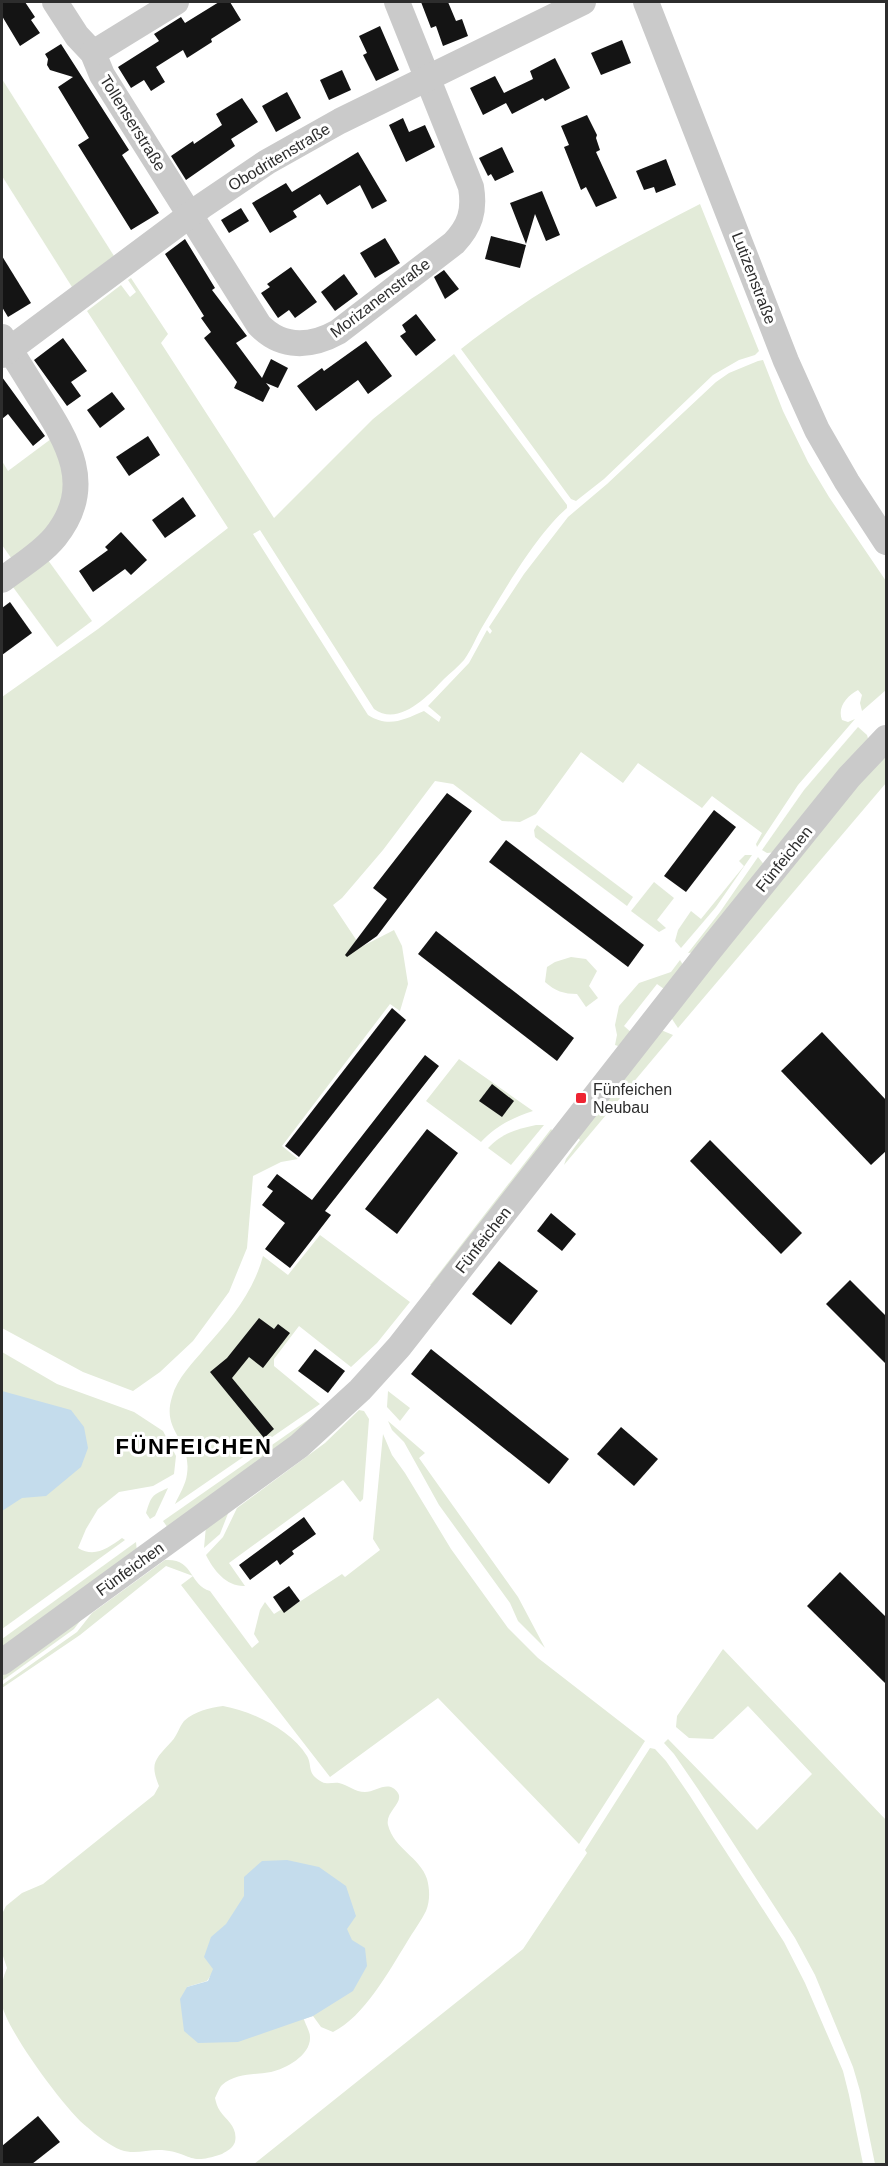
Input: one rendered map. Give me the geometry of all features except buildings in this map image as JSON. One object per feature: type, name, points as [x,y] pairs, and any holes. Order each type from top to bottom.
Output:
[{"type":"street","name":"Tollenserstraße","points":[[56,2],[77,36],[93,53],[102,75],[190,215]]},
{"type":"street","points":[[93,53],[176,2]]},
{"type":"street","name":"Morizanenstraße","points":[[190,215],[259,325],[278,339],[303,344],[325,339],[454,243],[468,224],[472,214],[471,187],[397,2]]},
{"type":"street","name":"Obodritenstraße","points":[[4,347],[240,179],[300,143],[340,120],[583,2]]},
{"type":"street","name":"Lutizenstraße","points":[[646,2],[786,361],[817,430],[886,542]]},
{"type":"street","points":[[2,580],[54,539],[68,519],[74,498],[76,473],[70,451],[53,419],[4,347]]},
{"type":"street","name":"Fünfeichen","points":[[2,1662],[299,1446],[360,1390],[399,1347],[626,1060],[697,966],[849,777],[886,738]]},
{"type":"green space","points":[[2,79],[114,256],[72,287],[2,176]]},
{"type":"green space","points":[[700,204],[759,351],[713,375],[604,479],[576,501],[571,499],[461,349],[518,308],[577,270]]},
{"type":"green space","points":[[131,278],[168,334],[161,343],[274,518],[373,419],[454,354],[567,505],[567,508],[544,532],[522,563],[481,628],[464,660],[421,701],[403,712],[393,714],[384,714],[374,709],[260,530],[253,534],[368,715],[376,719],[396,721],[424,711],[439,722],[441,717],[428,706],[469,663],[487,630],[490,634],[492,631],[489,627],[524,574],[568,517],[607,484],[716,382],[729,373],[758,361],[763,360],[783,411],[808,462],[886,581],[886,690],[862,711],[860,703],[862,695],[858,690],[850,695],[842,706],[842,720],[848,722],[855,719],[798,785],[757,847],[756,844],[762,833],[712,796],[702,808],[638,763],[623,783],[581,752],[536,814],[520,822],[502,821],[453,784],[435,781],[383,850],[342,898],[333,905],[361,947],[394,930],[402,946],[408,984],[400,1011],[390,1004],[282,1146],[298,1159],[281,1162],[253,1176],[247,1248],[229,1292],[193,1341],[160,1372],[133,1391],[83,1372],[2,1328],[2,697],[98,629],[228,528],[87,311],[121,285],[130,297],[136,292],[128,280]]},
{"type":"green space","points":[[55,436],[66,457],[63,517],[14,562],[2,545],[2,461],[8,471]]},
{"type":"green space","points":[[45,556],[92,621],[57,647],[10,583]]},
{"type":"green space","points":[[858,727],[867,735],[869,742],[778,852],[767,853],[762,850],[804,790]]},
{"type":"green space","points":[[886,750],[886,783],[678,1028],[672,1019],[673,1011]]},
{"type":"green space","points":[[537,825],[633,897],[627,906],[535,837],[534,830]]},
{"type":"green space","points":[[745,855],[752,855],[716,907],[681,948],[675,941],[678,930],[691,911],[701,919],[744,866],[739,861]]},
{"type":"green space","points":[[758,857],[766,867],[699,952],[688,953],[720,912]]},
{"type":"green space","points":[[654,882],[674,898],[657,920],[666,928],[659,932],[631,911]]},
{"type":"green space","points":[[571,957],[586,959],[597,971],[589,986],[598,998],[586,1007],[577,994],[552,988],[545,982],[547,967]]},
{"type":"green space","points":[[680,960],[685,968],[667,991],[657,984],[624,1026],[633,1034],[618,1046],[615,1045],[617,1035],[615,1025],[619,1006],[639,983],[671,972]]},
{"type":"green space","points":[[661,1030],[673,1035],[564,1165],[580,1140],[576,1136]]},
{"type":"green space","points":[[459,1059],[533,1111],[505,1123],[481,1142],[426,1101]]},
{"type":"green space","points":[[544,1125],[511,1165],[488,1148],[510,1132]]},
{"type":"green space","points":[[551,1129],[555,1133],[435,1287],[430,1285]]},
{"type":"green space","points":[[320,1235],[410,1302],[377,1343],[351,1367],[299,1326],[274,1359],[274,1366],[320,1404],[175,1504],[185,1482],[187,1462],[182,1443],[170,1419],[174,1390],[186,1371],[240,1305],[253,1282],[263,1256],[288,1275]]},
{"type":"green space","points":[[2,1352],[57,1384],[134,1412],[163,1431],[176,1456],[174,1474],[153,1486],[119,1492],[98,1509],[78,1548],[96,1552],[122,1538],[125,1540],[2,1629]]},
{"type":"green space","points":[[388,1391],[410,1408],[400,1421],[387,1407]]},
{"type":"green space","points":[[322,1410],[295,1438],[168,1528],[163,1521]]},
{"type":"green space","points":[[359,1410],[364,1411],[369,1419],[363,1499],[360,1502],[343,1480],[229,1563],[245,1586],[238,1586],[227,1581],[213,1567],[206,1555],[223,1537],[237,1508],[325,1443]]},
{"type":"green space","points":[[388,1421],[425,1453],[419,1458],[518,1597],[545,1648],[518,1621],[510,1603],[439,1505],[404,1442],[392,1430]]},
{"type":"green space","points":[[383,1434],[392,1455],[451,1549],[508,1628],[538,1658],[645,1741],[579,1844],[438,1698],[330,1777],[181,1585],[193,1576],[203,1588],[210,1591],[252,1648],[259,1642],[254,1634],[260,1610],[265,1602],[274,1614],[282,1609],[284,1612],[342,1574],[345,1577],[380,1550],[373,1539]]},
{"type":"green space","points":[[168,1488],[155,1516],[150,1519],[146,1513],[151,1499]]},
{"type":"green space","points":[[229,1511],[220,1534],[204,1548],[206,1526]]},
{"type":"green space","points":[[136,1542],[137,1552],[2,1651],[2,1639]]},
{"type":"green space","points":[[165,1560],[181,1563],[193,1576],[166,1566],[80,1635],[2,1688],[2,1685],[77,1632],[92,1613]]},
{"type":"green space","points":[[90,1608],[74,1629],[2,1681],[2,1671]]},
{"type":"green space","points":[[723,1649],[886,1820],[886,2164],[875,2164],[853,2067],[815,1975],[795,1938],[698,1789],[664,1743],[668,1739],[757,1830],[812,1774],[748,1706],[713,1739],[689,1738],[676,1727],[677,1716]]},
{"type":"green space","points":[[223,1706],[246,1712],[281,1730],[300,1747],[309,1760],[312,1773],[322,1782],[339,1783],[361,1792],[382,1787],[394,1789],[398,1793],[399,1800],[389,1816],[388,1825],[396,1840],[424,1871],[429,1887],[428,1903],[422,1919],[384,1979],[355,2016],[333,2032],[321,2027],[313,2016],[304,2019],[310,2035],[309,2044],[296,2060],[271,2072],[233,2078],[221,2086],[215,2098],[216,2103],[236,2137],[230,2149],[222,2154],[202,2159],[162,2150],[126,2151],[103,2140],[77,2118],[38,2068],[6,2016],[1,1999],[7,1968],[2,1953],[2,1914],[6,1906],[22,1893],[43,1884],[154,1795],[159,1786],[154,1766],[162,1752],[174,1739],[182,1723],[197,1712]],"holes":[[[245,1925],[191,2022],[187,1987],[207,1981]]]},
{"type":"green space","points":[[650,1748],[655,1749],[666,1761],[690,1796],[784,1942],[805,1983],[843,2071],[863,2164],[254,2164],[523,1949],[587,1853],[585,1850]]},
{"type":"water","points":[[2,1391],[71,1410],[84,1427],[88,1448],[81,1467],[46,1496],[22,1498],[2,1511]]},
{"type":"water","points":[[287,1860],[319,1867],[346,1886],[356,1916],[347,1929],[352,1940],[365,1948],[367,1966],[353,1991],[313,2016],[238,2042],[198,2043],[184,2031],[180,1999],[187,1987],[208,1981],[213,1969],[204,1957],[211,1937],[226,1924],[244,1896],[244,1877],[262,1861]]},
{"type":"place","name":"Fünfeichen Neubau","points":[[581,1098]]},
{"type":"district","name":"FÜNFEICHEN","points":[[194,1446]]}]
